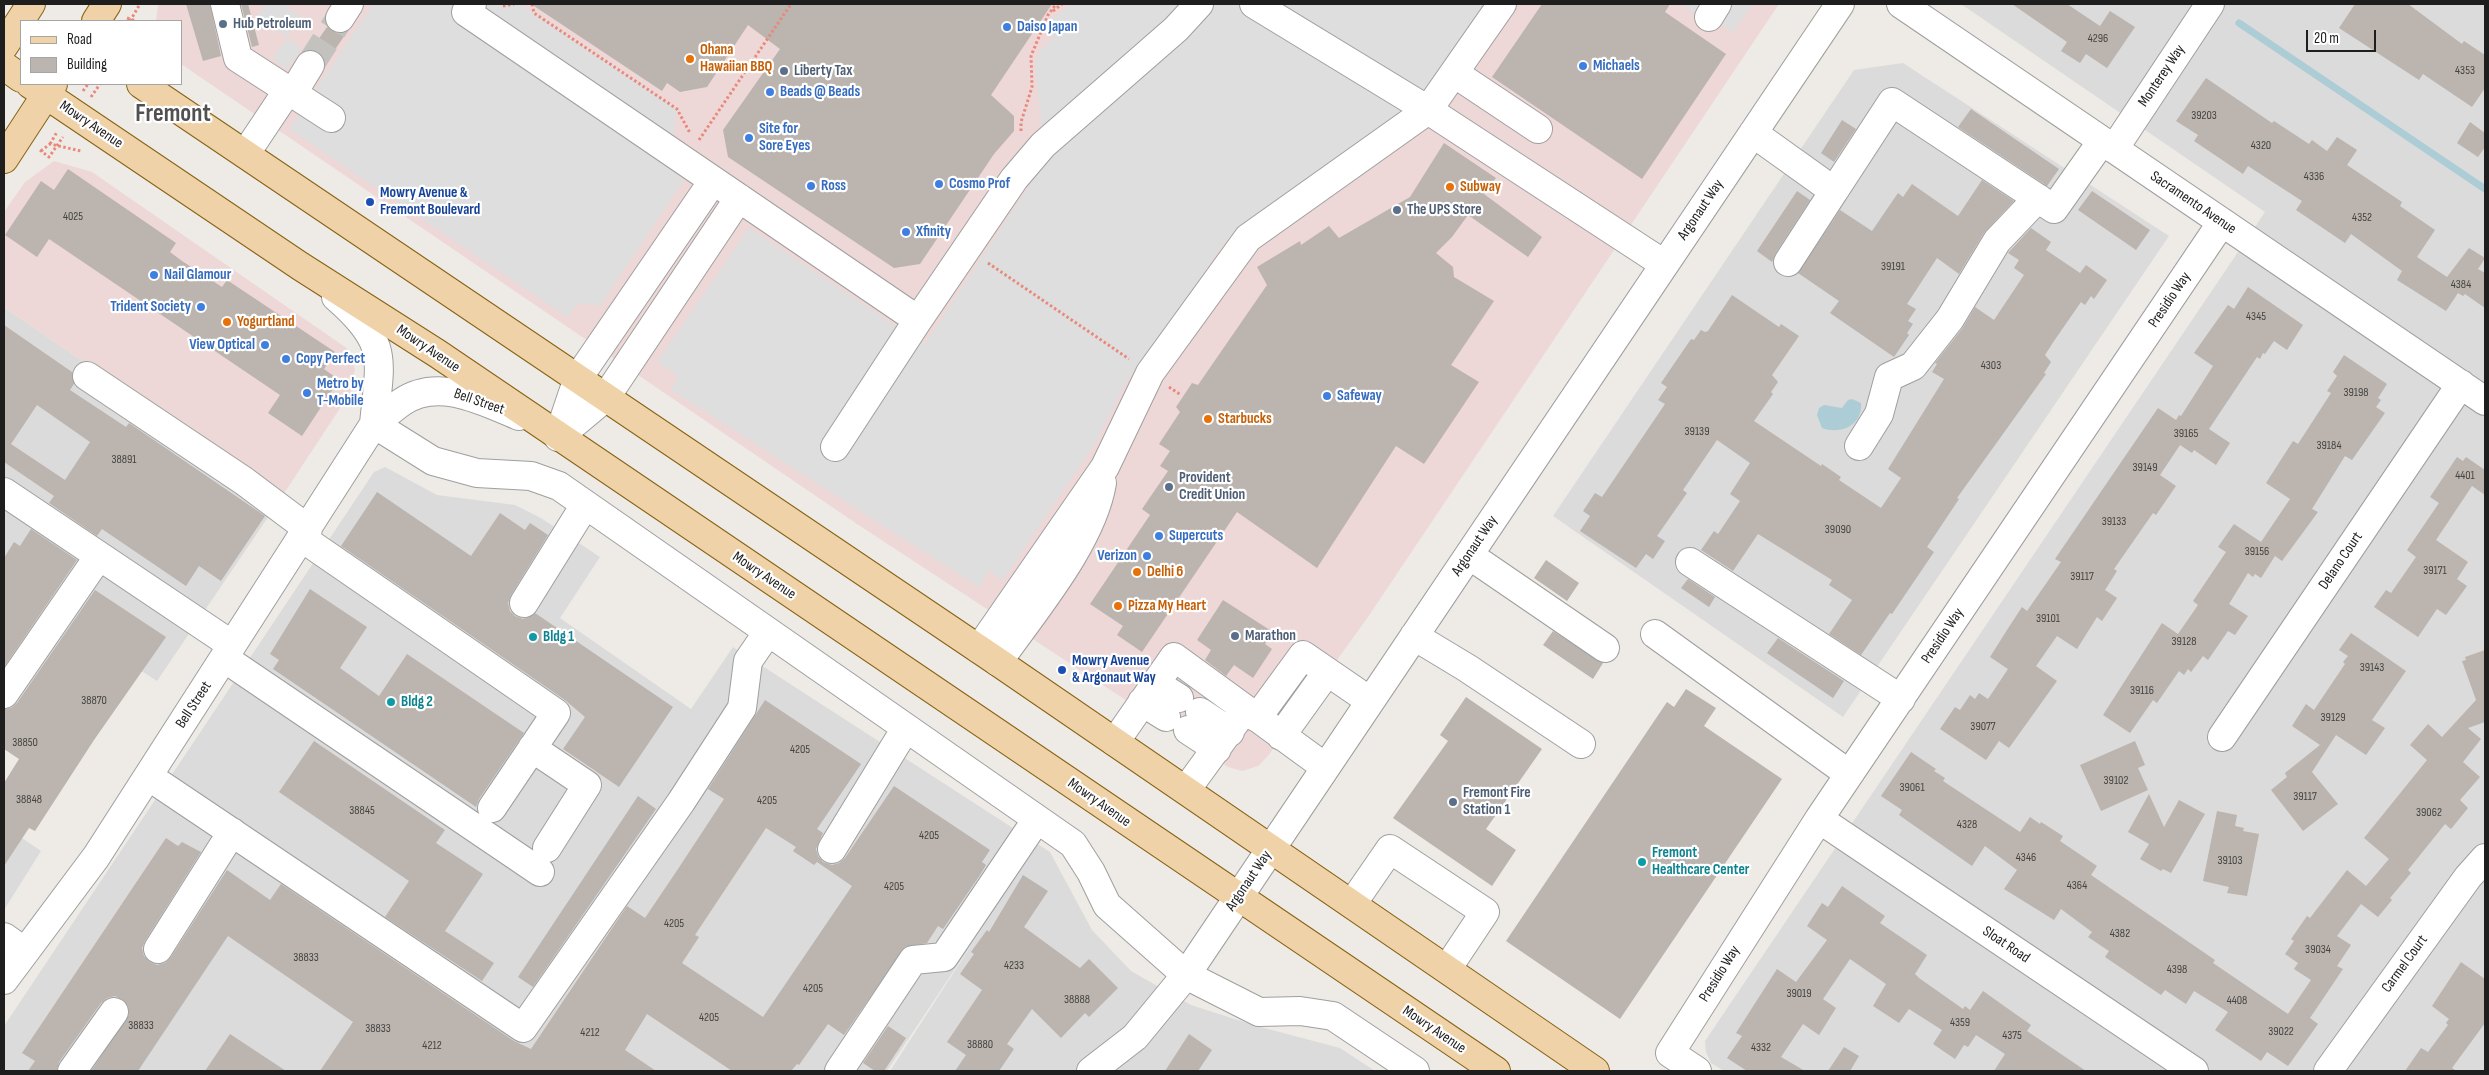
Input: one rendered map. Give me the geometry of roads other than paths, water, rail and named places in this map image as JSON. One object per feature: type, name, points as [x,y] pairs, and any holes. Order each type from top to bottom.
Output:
[{"type":"main road","points":[[97,20],[107,4]]},
{"type":"main road","points":[[24,20],[32,9]]},
{"type":"main road","points":[[4,46],[20,25]]},
{"type":"main road","points":[[4,66],[20,77]]},
{"type":"main road","points":[[143,85],[989,655],[1595,1071]]},
{"type":"main road","points":[[4,159],[43,87]]},
{"type":"main road","name":"Mowry Avenue","points":[[43,87],[300,266],[438,354],[558,437],[1012,742],[1237,898],[1496,1071]]},
{"type":"street","points":[[225,4],[238,58],[331,118]]},
{"type":"street","points":[[472,4],[466,12],[918,320]]},
{"type":"street","points":[[835,447],[918,320],[1014,179],[1043,145],[1176,29],[1199,4]]},
{"type":"street","points":[[1254,4],[1428,110],[1664,264]]},
{"type":"street","points":[[989,655],[1065,566],[1088,526],[1100,496],[1105,467],[1150,373],[1248,238],[1428,110],[1502,4]]},
{"type":"street","name":"Argonaut Way","points":[[1092,1071],[1135,1037],[1186,975],[1840,4]]},
{"type":"street","name":"Sacramento Avenue","points":[[1901,4],[2485,401]]},
{"type":"street","name":"Monterey Way","points":[[2038,198],[2054,209],[2108,145],[2210,4]]},
{"type":"street","points":[[246,153],[310,65]]},
{"type":"street","points":[[1454,73],[1538,129]]},
{"type":"street","points":[[1788,262],[1892,102],[2038,198],[1996,241],[1950,320],[1913,366],[1889,377],[1879,414],[1859,446]]},
{"type":"street","points":[[1753,132],[1834,191]]},
{"type":"street","points":[[558,437],[578,378],[713,181]]},
{"type":"street","points":[[558,437],[606,397],[739,198]]},
{"type":"street","name":"Presidio Way","points":[[1696,1071],[1670,1053],[1819,819],[2222,222]]},
{"type":"street","name":"Bell Street","points":[[300,266],[360,318],[373,337],[379,358],[374,424]]},
{"type":"street","points":[[86,376],[244,481],[305,534],[556,713],[492,808]]},
{"type":"street","name":"Delano Court","points":[[2222,737],[2461,384]]},
{"type":"street","name":"Bell Street","points":[[4,980],[14,945],[96,857],[374,424],[403,401],[428,391],[450,392],[479,400],[519,417],[558,437]]},
{"type":"street","points":[[374,424],[433,461],[477,473],[531,476],[559,486],[1073,844],[1091,872],[1107,905],[1186,975],[1259,1012],[1300,1011],[1333,1016],[1415,1071]]},
{"type":"street","points":[[4,492],[99,556],[228,652],[543,860],[587,785],[532,748]]},
{"type":"street","points":[[524,603],[585,505]]},
{"type":"street","points":[[1469,555],[1605,648]]},
{"type":"street","points":[[4,694],[99,556]]},
{"type":"street","points":[[1690,562],[1901,699]]},
{"type":"street","points":[[148,776],[523,1028],[681,802],[742,708],[748,661],[768,632]]},
{"type":"street","points":[[1655,634],[1849,774]]},
{"type":"street","points":[[1414,636],[1467,668],[1581,744]]},
{"type":"street","points":[[1186,790],[1223,740],[1251,714],[1303,655],[1370,701]]},
{"type":"street","points":[[1115,742],[1174,657],[1325,767]]},
{"type":"street","points":[[1281,736],[1326,672]]},
{"type":"street","points":[[1149,693],[1223,740]]},
{"type":"street","points":[[832,849],[906,728]]},
{"type":"street","points":[[839,1071],[913,960],[944,957],[1037,819]]},
{"type":"street","name":"Sloat Road","points":[[1819,819],[2194,1071]]},
{"type":"street","points":[[158,949],[232,832]]},
{"type":"street","points":[[1352,904],[1390,849],[1485,912],[1447,969]]},
{"type":"street","name":"Carmel Court","points":[[2328,1071],[2468,877],[2485,858]]},
{"type":"street","points":[[72,1071],[114,1012]]},
{"type":"water","points":[[1852,399],[1861,403],[1861,411],[1855,422],[1843,429],[1829,430],[1822,428],[1817,415],[1819,408],[1824,405],[1842,408],[1848,400]]},
{"type":"waterway","points":[[2239,23],[2485,189]]},
{"type":"tunnel","points":[[310,65],[340,18]]},
{"type":"place","name":"Hub Petroleum","points":[[223,24]]},
{"type":"place","name":"Daiso Japan","points":[[1007,27]]},
{"type":"place","name":"Ohana Hawaiian BBQ","points":[[690,59]]},
{"type":"place","name":"Michaels","points":[[1583,66]]},
{"type":"place","name":"Liberty Tax","points":[[784,71]]},
{"type":"place","name":"Beads @ Beads","points":[[770,92]]},
{"type":"place","name":"Site for Sore Eyes","points":[[749,138]]},
{"type":"place","name":"Cosmo Prof","points":[[939,184]]},
{"type":"place","name":"Ross","points":[[811,186]]},
{"type":"place","name":"Subway","points":[[1450,187]]},
{"type":"place","name":"Mowry Avenue & Fremont Boulevard","points":[[370,202]]},
{"type":"place","name":"The UPS Store","points":[[1397,210]]},
{"type":"place","name":"Xfinity","points":[[906,232]]},
{"type":"place","name":"Nail Glamour","points":[[154,275]]},
{"type":"place","name":"Trident Society","points":[[201,307]]},
{"type":"place","name":"Yogurtland","points":[[227,322]]},
{"type":"place","name":"View Optical","points":[[265,345]]},
{"type":"place","name":"Copy Perfect","points":[[286,359]]},
{"type":"place","name":"Metro by T-Mobile","points":[[307,393]]},
{"type":"place","name":"Safeway","points":[[1327,396]]},
{"type":"place","name":"Starbucks","points":[[1208,419]]},
{"type":"place","name":"Provident Credit Union","points":[[1169,487]]},
{"type":"place","name":"Supercuts","points":[[1159,536]]},
{"type":"place","name":"Verizon","points":[[1147,556]]},
{"type":"place","name":"Delhi 6","points":[[1137,572]]},
{"type":"place","name":"Pizza My Heart","points":[[1118,606]]},
{"type":"place","name":"Marathon","points":[[1235,636]]},
{"type":"place","name":"Bldg 1","points":[[533,637]]},
{"type":"place","name":"Mowry Avenue & Argonaut Way","points":[[1062,670]]},
{"type":"place","name":"Bldg 2","points":[[391,702]]},
{"type":"place","name":"Fremont Fire Station 1","points":[[1453,802]]},
{"type":"place","name":"Fremont Healthcare Center","points":[[1642,862]]},
{"type":"district","name":"Fremont","points":[[173,115]]}]
